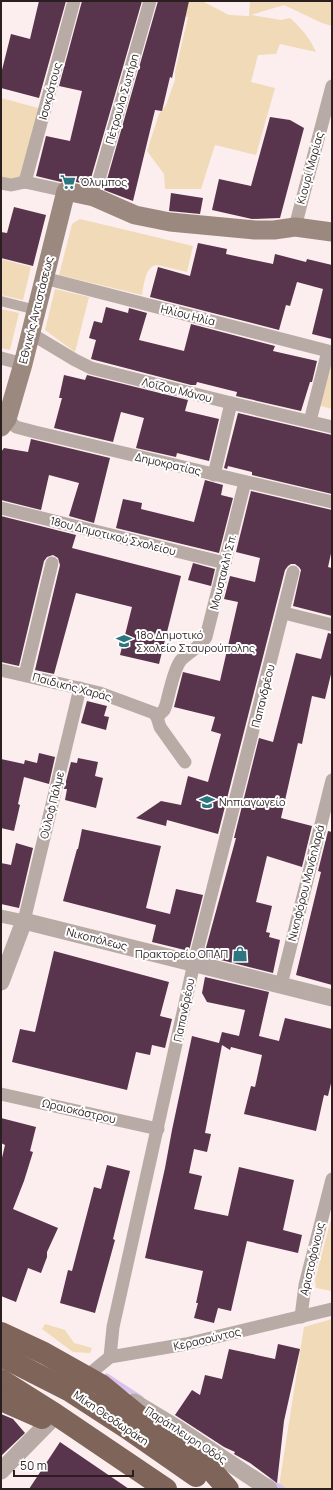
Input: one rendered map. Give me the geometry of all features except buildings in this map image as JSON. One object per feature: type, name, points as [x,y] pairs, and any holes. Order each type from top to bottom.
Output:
[{"type":"highway","points":[[1,1333],[44,1353],[94,1381],[212,1471],[228,1489]]},
{"type":"highway","name":"Μίκη Θεοδωράκη","points":[[1,1356],[70,1391],[127,1428],[215,1489]]},
{"type":"highway","points":[[1,1380],[104,1446],[166,1489]]},
{"type":"highway","points":[[1,1400],[104,1446]]},
{"type":"main road","points":[[66,191],[94,197],[135,215],[170,222],[255,230],[274,230],[295,227],[332,232]]},
{"type":"main road","name":"Εθνικής Αντιστάσεως","points":[[4,423],[23,364],[66,191]]},
{"type":"street","name":"Ισοκράτους","points":[[25,182],[74,1]]},
{"type":"street","name":"Πέτρουλα Σωτήρη","points":[[94,197],[150,1]]},
{"type":"street","name":"Κιουρί Μαρίας","points":[[295,227],[332,86]]},
{"type":"street","points":[[1,183],[11,185],[25,182],[66,191]]},
{"type":"street","name":"Ηλίου Ηλία","points":[[44,278],[330,351]]},
{"type":"street","points":[[1,301],[36,310]]},
{"type":"street","name":"Λοΐζου Μάνου","points":[[30,333],[91,368],[231,404],[332,427]]},
{"type":"street","points":[[310,421],[330,351]]},
{"type":"street","points":[[1,358],[23,364]]},
{"type":"street","points":[[214,475],[231,404]]},
{"type":"street","name":"Δημοκρατίας","points":[[4,423],[21,429],[332,502]]},
{"type":"street","name":"Μουστακλή Σπ.","points":[[157,717],[164,710],[166,705],[178,664],[183,658],[202,643],[206,637],[245,482]]},
{"type":"street","name":"18ου Δημοτικού Σχολείου","points":[[1,508],[225,564]]},
{"type":"street","points":[[25,675],[52,563]]},
{"type":"street","name":"Παπανδρέου","points":[[110,1357],[113,1327],[194,963],[284,613],[293,572]]},
{"type":"street","points":[[284,613],[332,625]]},
{"type":"street","name":"Παιδικής Χαράς","points":[[1,670],[100,693],[147,710],[154,713],[157,717]]},
{"type":"street","name":"Ούλοφ Πάλμε","points":[[24,921],[80,688]]},
{"type":"street","points":[[157,717],[160,727],[185,762]]},
{"type":"street","name":"Νικηφόρου Μανδηλαρά","points":[[281,985],[328,810],[332,780]]},
{"type":"street","name":"Νικοπόλεως","points":[[1,916],[332,998]]},
{"type":"street","points":[[1,982],[24,921]]},
{"type":"street","name":"Ωραιοκάστρου","points":[[1,1094],[158,1129]]},
{"type":"street","name":"Αριστοφάνoυς","points":[[301,1317],[305,1285],[332,1179]]},
{"type":"street","name":"Κερασούντος","points":[[94,1381],[110,1357],[186,1344],[332,1309]]},
{"type":"street","name":"Παράπλευρη Οδός","points":[[94,1381],[145,1408],[268,1489]]},
{"type":"street","points":[[1,1471],[49,1422]]},
{"type":"shaded area","points":[[181,1],[202,1],[229,15],[249,16],[250,1],[332,1],[332,26],[322,23],[284,5],[251,15],[281,20],[290,18],[305,34],[316,52],[280,44],[276,54],[258,55],[251,82],[275,88],[256,155],[215,145],[201,189],[165,189],[164,174],[147,151],[159,114],[166,105],[175,80],[175,72],[188,17],[178,15]]},
{"type":"shaded area","points":[[1,98],[42,109],[23,183],[1,178]]},
{"type":"shaded area","points":[[80,219],[193,246],[187,272],[157,265],[153,266],[148,272],[144,281],[142,295],[59,275],[72,224]]},
{"type":"shaded area","points":[[1,259],[31,267],[23,300],[1,295]]},
{"type":"shaded area","points":[[55,289],[89,297],[75,352],[45,330]]},
{"type":"shaded area","points":[[1,309],[19,313],[10,350],[1,348]]},
{"type":"shaded area","points":[[332,358],[332,409],[321,406],[319,403]]},
{"type":"shaded area","points":[[332,1215],[332,1291],[316,1288],[315,1280]]},
{"type":"shaded area","points":[[332,1319],[332,1489],[284,1489],[279,1486],[304,1327]]},
{"type":"shaded area","points":[[45,1324],[65,1330],[74,1343],[92,1348],[90,1353],[73,1352],[42,1329]]},
{"type":"waterway","points":[[107,1376],[141,1398]]},
{"type":"waterway","points":[[270,1481],[283,1489]]},
{"type":"place","name":"Όλυμπος","points":[[68,182]]},
{"type":"place","name":"18ο Δημοτικό Σχολείο Σταυρούπολης","points":[[124,641]]},
{"type":"place","name":"Νηπιαγωγείο","points":[[207,802]]},
{"type":"place","name":"Πρακτορείο ΟΠΑΠ","points":[[240,954]]}]
